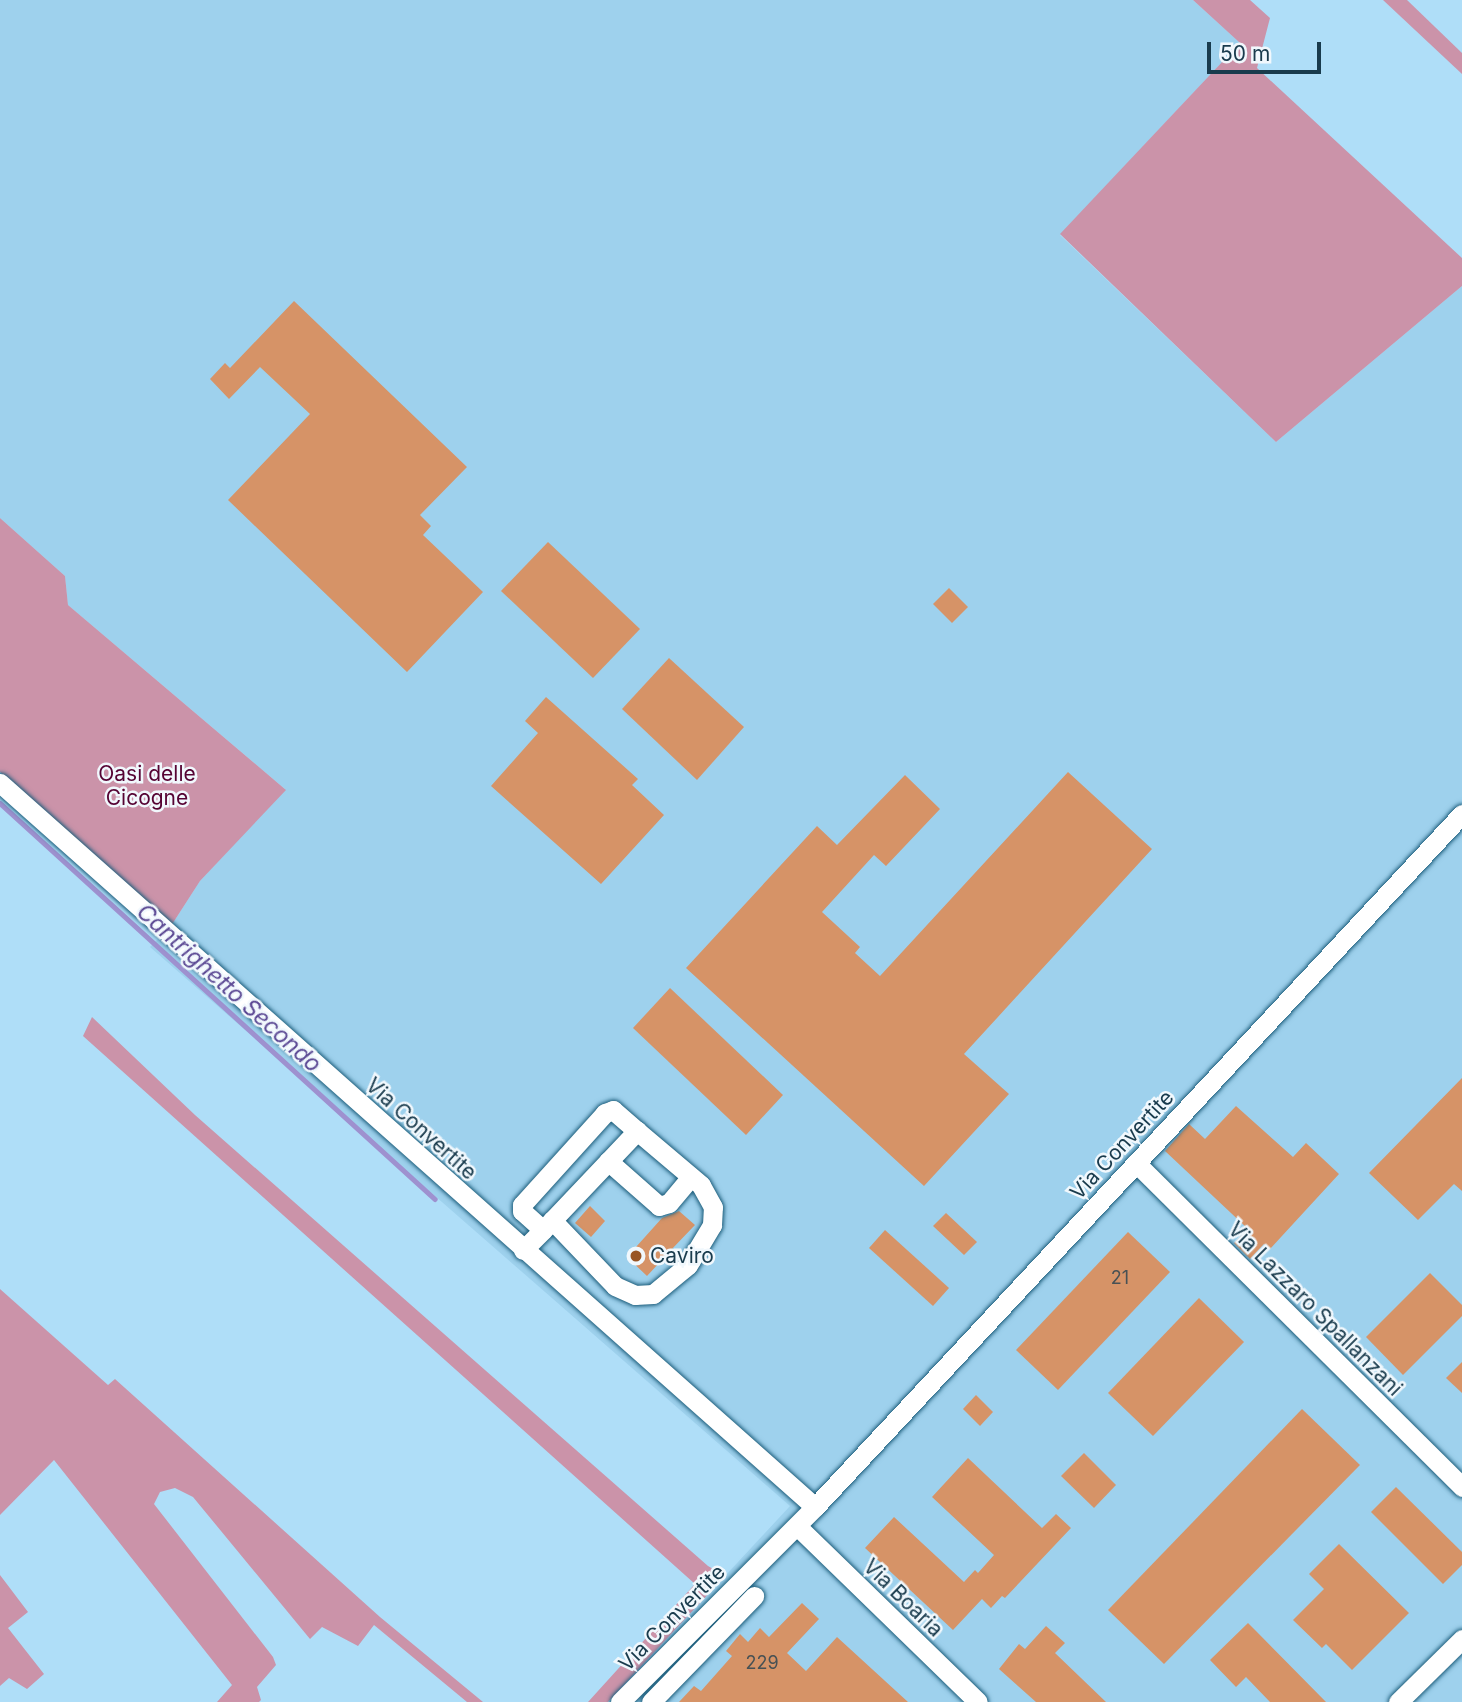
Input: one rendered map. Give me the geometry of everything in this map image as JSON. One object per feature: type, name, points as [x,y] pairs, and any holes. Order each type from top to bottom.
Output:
[{"type":"street","name":"Via Convertite","points":[[0,783],[815,1507]]},
{"type":"street","name":"Via Convertite","points":[[620,1702],[797,1526],[1462,814]]},
{"type":"street","points":[[613,1110],[691,1177],[701,1185],[713,1207],[712,1225],[688,1265],[653,1294],[635,1295],[615,1286],[548,1225],[522,1212],[522,1205],[605,1113],[613,1110]]},
{"type":"street","points":[[523,1250],[637,1131]]},
{"type":"street","points":[[608,1161],[659,1206],[669,1203],[691,1177]]},
{"type":"street","name":"Via Lazzaro Spallanzani","points":[[1136,1163],[1462,1487]]},
{"type":"street","name":"Via Boaria","points":[[797,1526],[978,1702]]},
{"type":"street","points":[[651,1702],[754,1596]]},
{"type":"street","points":[[1398,1702],[1462,1639]]},
{"type":"shaded area","points":[[0,0],[1193,0],[1240,43],[1060,235],[1276,442],[1462,286],[1462,1702],[608,1702],[790,1506],[150,947],[171,926],[200,881],[285,789],[68,605],[65,576],[0,518]]},
{"type":"green space","points":[[1193,0],[1250,0],[1270,18],[1257,68],[1462,258],[1462,286],[1276,442],[1060,234],[1240,43]]},
{"type":"green space","points":[[1383,0],[1407,0],[1462,53],[1462,74]]},
{"type":"green space","name":"Oasi delle Cicogne","points":[[0,518],[65,576],[68,605],[286,790],[200,881],[171,926],[0,772]]},
{"type":"green space","points":[[92,1017],[195,1115],[708,1566],[725,1576],[608,1702],[588,1702],[695,1584],[83,1036]]},
{"type":"green space","points":[[0,1289],[108,1385],[115,1379],[380,1617],[483,1702],[467,1702],[374,1625],[358,1646],[322,1627],[310,1639],[193,1497],[175,1488],[160,1492],[154,1504],[273,1657],[276,1665],[257,1687],[261,1700],[259,1702],[217,1702],[232,1685],[54,1460],[0,1515]]},
{"type":"green space","points":[[0,1575],[28,1612],[8,1628],[44,1674],[27,1689],[9,1678],[0,1686]]},
{"type":"building","points":[[294,301],[467,467],[420,515],[431,526],[423,535],[483,592],[407,672],[228,500],[310,414],[260,367],[229,399],[210,379],[225,363],[230,368]]},
{"type":"building","points":[[548,542],[640,629],[593,678],[501,591]]},
{"type":"building","points":[[949,588],[968,607],[952,623],[933,604]]},
{"type":"building","points":[[669,658],[744,727],[697,780],[622,709]]},
{"type":"building","points":[[546,697],[638,779],[632,785],[664,815],[601,884],[491,786],[538,733],[525,721]]},
{"type":"building","points":[[1068,772],[1152,849],[964,1054],[1009,1094],[924,1186],[686,968],[817,826],[837,845],[905,775],[940,809],[886,866],[874,855],[822,912],[860,947],[855,953],[880,976]]},
{"type":"building","points":[[670,988],[783,1095],[746,1135],[633,1028]]},
{"type":"building","points":[[1462,1078],[1462,1191],[1454,1184],[1418,1220],[1369,1173]]},
{"type":"building","points":[[1236,1106],[1293,1157],[1306,1143],[1339,1174],[1270,1249],[1264,1244],[1250,1259],[1234,1243],[1248,1229],[1165,1151],[1189,1124],[1205,1139]]},
{"type":"building","points":[[590,1206],[605,1221],[591,1237],[575,1223]]},
{"type":"building","points":[[679,1211],[695,1225],[671,1250],[681,1253],[679,1257],[671,1264],[661,1261],[647,1276],[627,1257],[662,1218]]},
{"type":"building","points":[[946,1213],[977,1242],[964,1255],[933,1226]]},
{"type":"building","points":[[885,1230],[949,1288],[933,1306],[869,1248]]},
{"type":"building","points":[[1128,1232],[1170,1272],[1058,1390],[1016,1350]]},
{"type":"building","points":[[1430,1273],[1462,1305],[1462,1316],[1403,1375],[1366,1337]]},
{"type":"building","points":[[1199,1298],[1244,1342],[1153,1436],[1108,1393]]},
{"type":"building","points":[[1462,1362],[1462,1393],[1446,1378]]},
{"type":"building","points":[[976,1395],[993,1412],[980,1426],[963,1409]]},
{"type":"building","points":[[1302,1409],[1360,1465],[1164,1664],[1108,1610]]},
{"type":"building","points":[[1084,1453],[1116,1485],[1094,1508],[1061,1476]]},
{"type":"building","points":[[968,1458],[1042,1528],[1056,1514],[1071,1528],[1005,1598],[1002,1596],[991,1608],[982,1599],[953,1630],[865,1548],[894,1517],[964,1582],[975,1570],[978,1573],[994,1555],[932,1497]]},
{"type":"building","points":[[1396,1487],[1462,1552],[1462,1565],[1443,1584],[1371,1512]]},
{"type":"building","points":[[1339,1544],[1409,1613],[1352,1670],[1326,1644],[1322,1648],[1293,1620],[1324,1589],[1309,1574]]},
{"type":"building","points":[[802,1603],[819,1619],[787,1653],[806,1671],[837,1637],[908,1702],[679,1702],[694,1686],[701,1691],[732,1656],[726,1651],[740,1634],[748,1642],[760,1628],[769,1637]]},
{"type":"building","points":[[1248,1623],[1326,1702],[1270,1702],[1246,1677],[1236,1687],[1210,1660]]},
{"type":"building","points":[[1046,1626],[1065,1643],[1055,1653],[1106,1702],[1036,1702],[999,1669],[1019,1644],[1025,1649]]},
{"type":"waterway","name":"Cantrighetto Secondo","points":[[0,803],[435,1199]]},
{"type":"place","name":"Caviro","points":[[636,1256]]}]
